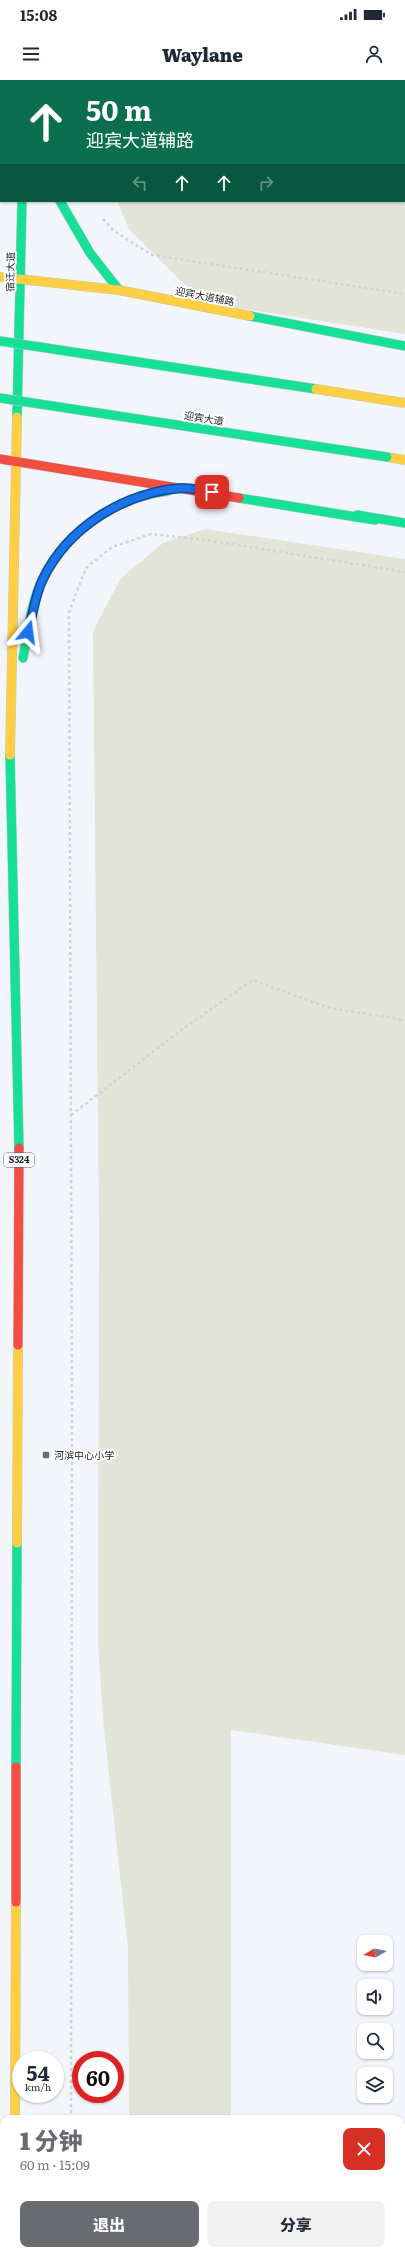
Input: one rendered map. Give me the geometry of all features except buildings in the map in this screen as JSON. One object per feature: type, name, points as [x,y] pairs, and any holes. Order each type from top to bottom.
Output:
[{"type":"main road","name":"宿迁大道","points":[[15,2115],[19,1156],[10,773],[22,202]]},
{"type":"main road","points":[[61,202],[90,253],[119,290]]},
{"type":"main road","name":"迎宾大道辅路","points":[[0,277],[119,290],[405,346]]},
{"type":"main road","points":[[0,341],[405,403]]},
{"type":"main road","name":"迎宾大道","points":[[0,398],[405,460]]},
{"type":"main road","points":[[0,459],[405,523]]},
{"type":"main road","points":[[11,714],[28,632],[43,580],[63,546],[90,522],[141,495],[183,488]]},
{"type":"main road","points":[[357,515],[405,527]]},
{"type":"path","points":[[99,213],[114,231],[152,255],[405,294]]},
{"type":"path","points":[[71,2115],[71,1116],[69,612],[86,568],[112,548],[150,534],[206,540],[405,572]]},
{"type":"path","points":[[71,1116],[184,1028],[253,980],[329,1008],[405,1020]]},
{"type":"shaded area","points":[[117,202],[405,202],[405,334],[225,306],[186,286],[129,229]]},
{"type":"shaded area","points":[[205,529],[405,559],[405,1755],[231,1730],[231,2115],[129,2115],[128,1948],[104,1729],[98,1644],[99,1229],[93,631],[121,578],[163,543]]},
{"type":"traffic: fast","points":[[17,417],[22,202]]},
{"type":"traffic: fast","points":[[61,202],[90,253],[119,290]]},
{"type":"traffic: fast","points":[[250,316],[405,346]]},
{"type":"traffic: fast","points":[[0,341],[316,389]]},
{"type":"traffic: fast","points":[[0,398],[387,457]]},
{"type":"traffic: fast","points":[[23,658],[30,617],[39,587],[53,561],[65,545],[79,531],[112,509],[130,500],[149,494],[168,491]]},
{"type":"traffic: fast","points":[[239,498],[375,520]]},
{"type":"traffic: fast","points":[[357,515],[405,523]]},
{"type":"traffic: fast","points":[[10,755],[19,1148]]},
{"type":"traffic: fast","points":[[16,1767],[17,1543]]},
{"type":"traffic: slow","points":[[0,277],[119,290],[250,316]]},
{"type":"traffic: slow","points":[[316,389],[405,403]]},
{"type":"traffic: slow","points":[[10,755],[17,417]]},
{"type":"traffic: slow","points":[[387,457],[405,460]]},
{"type":"traffic: slow","points":[[17,1543],[18,1345]]},
{"type":"traffic: slow","points":[[15,2115],[16,1902]]},
{"type":"traffic: jam","points":[[0,459],[239,498]]},
{"type":"traffic: jam","points":[[18,1345],[19,1148]]},
{"type":"traffic: jam","points":[[16,1767],[16,1902]]},
{"type":"place","name":"河滨中心小学","points":[[46,1455]]},
{"type":"route","points":[[28,632],[43,580],[63,546],[90,522],[141,495],[183,488],[212,492]]}]
